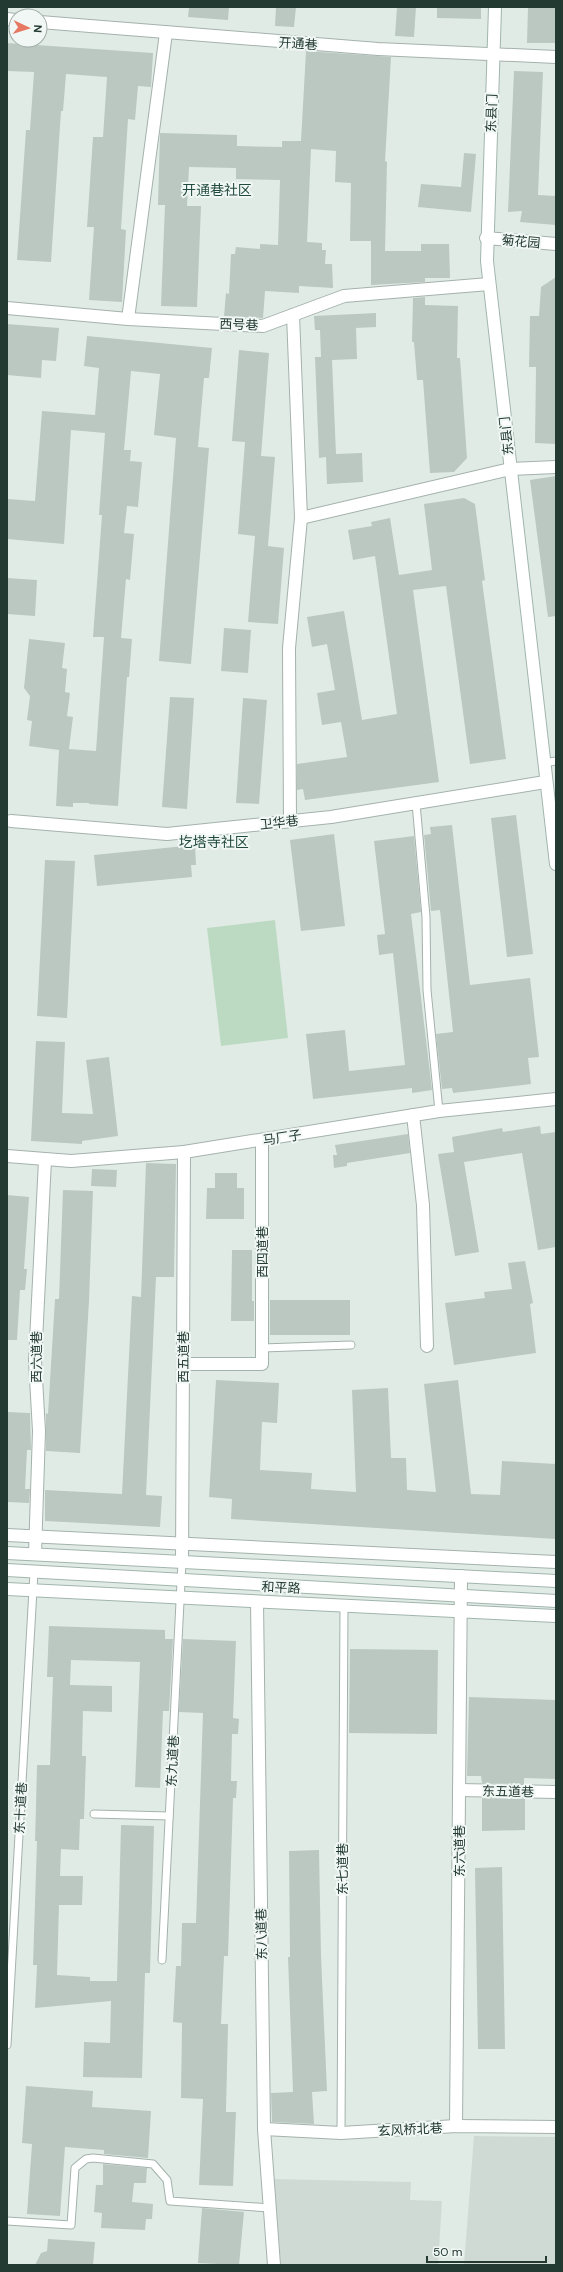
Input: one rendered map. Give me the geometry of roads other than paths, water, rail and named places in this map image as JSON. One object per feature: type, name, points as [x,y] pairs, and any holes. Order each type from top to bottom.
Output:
[{"type":"street","name":"东县门","points":[[495,7],[486,238],[489,284],[545,782],[556,864]]},
{"type":"street","name":"开通巷","points":[[48,23],[378,49],[494,53],[556,57]]},
{"type":"street","points":[[128,319],[166,33]]},
{"type":"street","name":"菊花园","points":[[486,238],[556,244]]},
{"type":"street","name":"西号巷","points":[[7,308],[128,319],[263,326],[344,296],[489,284]]},
{"type":"street","points":[[290,821],[289,648],[301,518],[292,315]]},
{"type":"street","points":[[301,518],[510,469],[556,467]]},
{"type":"street","name":"卫华巷","points":[[12,821],[167,834],[331,817],[545,782]]},
{"type":"street","name":"马厂子","points":[[7,1156],[71,1161],[184,1152],[439,1111],[556,1099]]},
{"type":"street","points":[[413,1115],[423,1205],[427,1346]]},
{"type":"street","name":"西四道巷","points":[[182,1364],[262,1364],[262,1140]]},
{"type":"street","name":"西五道巷","points":[[182,1562],[184,1152]]},
{"type":"street","name":"西六道巷","points":[[34,1554],[39,1431],[35,1361],[45,1160]]},
{"type":"street","points":[[7,1535],[556,1562]]},
{"type":"street","name":"和平路","points":[[7,1553],[556,1581]]},
{"type":"street","name":"和平路","points":[[7,1570],[181,1582],[556,1600]]},
{"type":"street","name":"东六道巷","points":[[456,2126],[461,1576]]},
{"type":"street","points":[[7,1589],[556,1616]]},
{"type":"street","name":"东八道巷","points":[[257,1602],[264,2129],[274,2265]]},
{"type":"street","name":"东五道巷","points":[[459,1790],[556,1792]]},
{"type":"street","name":"玄风桥北巷","points":[[264,2129],[341,2133],[456,2126],[556,2127]]},
{"type":"lane","points":[[543,763],[556,761]]},
{"type":"lane","points":[[416,803],[426,917],[427,990],[439,1111]]},
{"type":"lane","points":[[262,1348],[351,1345]]},
{"type":"lane","name":"东九道巷","points":[[162,1960],[182,1562]]},
{"type":"lane","name":"东十道巷","points":[[7,2045],[34,1572]]},
{"type":"lane","name":"东七道巷","points":[[341,2133],[344,1605]]},
{"type":"lane","points":[[94,1814],[169,1816]]},
{"type":"lane","points":[[7,2221],[70,2225],[75,2168],[86,2159],[93,2158],[153,2164],[167,2180],[170,2201],[270,2208]]},
{"type":"district","name":"开通巷社区","points":[[217,190]]},
{"type":"district","name":"圪塔寺社区","points":[[214,842]]}]
